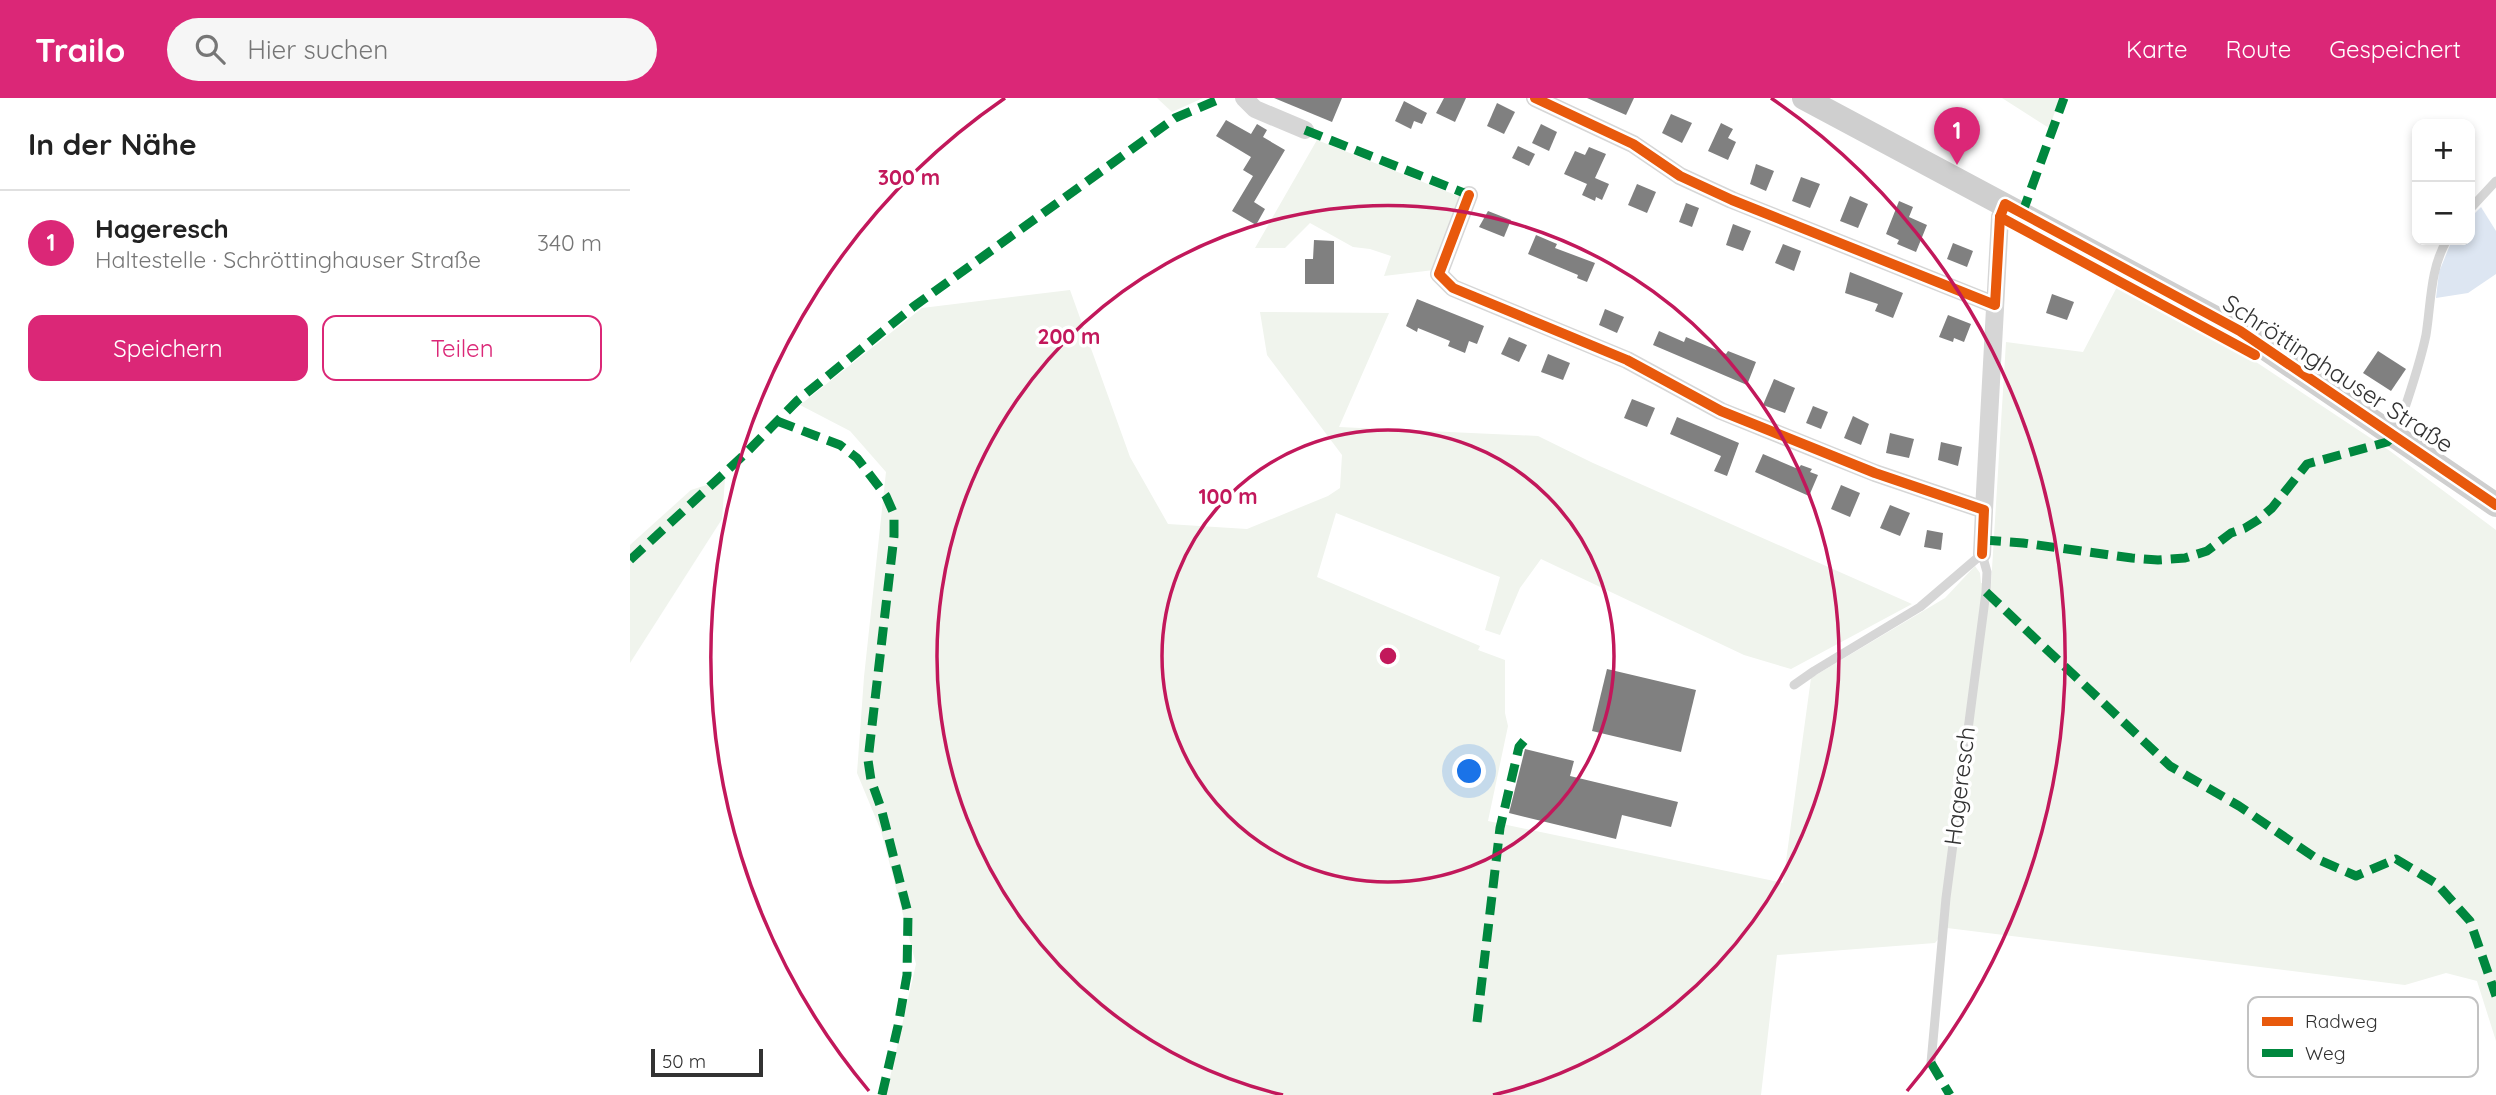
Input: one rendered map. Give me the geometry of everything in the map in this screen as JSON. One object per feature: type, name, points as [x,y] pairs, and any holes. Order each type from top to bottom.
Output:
[{"type":"main road","name":"Schröttinghauser Straße","points":[[1804,98],[2240,331],[2496,505]]},
{"type":"street","points":[[1244,98],[1255,109],[1305,130]]},
{"type":"street","points":[[1535,98],[1633,144],[1680,176],[1732,200],[1995,305]]},
{"type":"street","points":[[1469,195],[1438,274],[1453,288],[1627,360],[1721,411],[1875,473],[1984,510]]},
{"type":"street","name":"Hageresch","points":[[1982,554],[2000,216],[2005,205]]},
{"type":"lane","points":[[2475,204],[2496,181]]},
{"type":"lane","name":"Schröttinghauser Straße","points":[[2395,435],[2417,372],[2426,334],[2434,275],[2445,245]]},
{"type":"lane","points":[[1794,685],[1920,607],[1982,554]]},
{"type":"lane","name":"Hageresch","points":[[1931,1063],[1946,898],[1986,592],[1987,572],[1982,554]]},
{"type":"shaded area","points":[[1157,98],[1203,98],[1172,112]]},
{"type":"shaded area","points":[[2002,98],[2060,98],[2049,128]]},
{"type":"shaded area","points":[[1317,140],[1463,198],[1434,270],[1384,276],[1391,256],[1353,247],[1310,223],[1285,248],[1255,248]]},
{"type":"shaded area","points":[[2481,207],[2496,231],[2496,274],[2468,293],[2436,298],[2439,272],[2450,245],[2475,245],[2475,213]]},
{"type":"shaded area","points":[[2118,285],[2241,352],[2390,451],[2496,530],[2496,1041],[2477,981],[2446,973],[2405,985],[1947,928],[1935,943],[1777,955],[1761,1095],[886,1095],[916,964],[881,831],[857,773],[864,677],[886,472],[850,431],[800,405],[922,308],[1070,290],[1130,457],[1168,524],[1247,529],[1328,496],[1340,488],[1342,455],[1267,355],[1260,312],[1389,313],[1339,427],[1538,436],[1912,604],[1791,669],[1744,655],[1541,559],[1520,588],[1500,635],[1485,630],[1500,577],[1336,513],[1317,577],[1480,646],[1478,650],[1505,660],[1505,713],[1508,726],[1488,821],[1783,883],[1811,678],[1945,598],[1975,566],[1980,573],[1981,583],[1991,585],[2006,342],[2083,352]]},
{"type":"shaded area","points":[[725,479],[722,519],[630,663],[630,545],[691,490]]},
{"type":"building","points":[[1274,98],[1342,98],[1332,122]]},
{"type":"building","points":[[1444,98],[1466,98],[1455,122],[1436,113]]},
{"type":"building","points":[[1587,98],[1634,98],[1626,115]]},
{"type":"building","points":[[1404,101],[1427,113],[1422,124],[1414,121],[1411,129],[1395,121]]},
{"type":"building","points":[[1497,103],[1515,112],[1504,134],[1487,126]]},
{"type":"building","points":[[1671,114],[1692,123],[1682,143],[1662,133]]},
{"type":"building","points":[[1226,120],[1251,134],[1257,124],[1267,130],[1263,137],[1285,150],[1254,202],[1265,209],[1256,225],[1232,211],[1253,176],[1243,170],[1251,157],[1216,136]]},
{"type":"building","points":[[1721,123],[1733,129],[1728,138],[1736,142],[1728,160],[1708,151]]},
{"type":"building","points":[[1541,124],[1557,132],[1549,151],[1532,143]]},
{"type":"building","points":[[1518,146],[1535,154],[1529,166],[1512,158]]},
{"type":"building","points":[[1589,147],[1606,154],[1595,178],[1609,184],[1602,200],[1596,197],[1595,201],[1582,195],[1587,184],[1564,174],[1575,151],[1585,155]]},
{"type":"building","points":[[1756,164],[1774,171],[1766,191],[1750,184]]},
{"type":"building","points":[[1801,177],[1820,184],[1810,208],[1792,201]]},
{"type":"building","points":[[1637,184],[1656,192],[1647,213],[1628,205]]},
{"type":"building","points":[[1850,196],[1868,204],[1858,228],[1840,221]]},
{"type":"building","points":[[1899,201],[1913,207],[1909,217],[1927,225],[1916,252],[1897,244],[1899,240],[1886,234]]},
{"type":"building","points":[[1686,203],[1699,208],[1692,227],[1679,222]]},
{"type":"building","points":[[1488,211],[1511,220],[1504,237],[1479,227]]},
{"type":"building","points":[[1733,224],[1751,231],[1743,251],[1726,245]]},
{"type":"building","points":[[1536,235],[1557,244],[1555,248],[1595,263],[1587,282],[1577,278],[1578,275],[1528,254]]},
{"type":"building","points":[[1314,240],[1334,241],[1334,284],[1305,284],[1305,259],[1313,259]]},
{"type":"building","points":[[1953,243],[1973,251],[1967,267],[1947,259]]},
{"type":"building","points":[[1783,244],[1801,251],[1794,271],[1775,263]]},
{"type":"building","points":[[1850,272],[1903,293],[1893,318],[1875,311],[1878,304],[1845,293]]},
{"type":"building","points":[[2052,294],[2074,302],[2067,320],[2046,313]]},
{"type":"building","points":[[1417,299],[1484,326],[1477,344],[1469,341],[1465,353],[1448,346],[1450,341],[1418,328],[1417,332],[1406,326]]},
{"type":"building","points":[[1605,309],[1624,317],[1617,333],[1599,325]]},
{"type":"building","points":[[1948,315],[1971,324],[1964,342],[1954,338],[1953,342],[1939,337]]},
{"type":"building","points":[[1659,331],[1684,342],[1686,337],[1726,354],[1728,351],[1756,362],[1747,385],[1653,345]]},
{"type":"building","points":[[1509,337],[1527,345],[1519,362],[1501,354]]},
{"type":"building","points":[[2378,351],[2406,369],[2391,391],[2363,373]]},
{"type":"building","points":[[1548,354],[1570,363],[1563,380],[1541,372]]},
{"type":"building","points":[[1774,379],[1795,388],[1785,413],[1763,405]]},
{"type":"building","points":[[1632,399],[1655,408],[1647,427],[1624,418]]},
{"type":"building","points":[[1813,406],[1828,412],[1821,429],[1806,423]]},
{"type":"building","points":[[1853,416],[1869,424],[1861,445],[1844,438]]},
{"type":"building","points":[[1677,417],[1739,443],[1727,476],[1714,471],[1721,456],[1670,434]]},
{"type":"building","points":[[1890,433],[1914,439],[1909,458],[1886,453]]},
{"type":"building","points":[[1941,442],[1962,447],[1958,466],[1938,460]]},
{"type":"building","points":[[1763,454],[1798,469],[1801,465],[1812,469],[1810,472],[1818,475],[1809,496],[1755,472]]},
{"type":"building","points":[[1841,485],[1860,493],[1850,517],[1831,509]]},
{"type":"building","points":[[1890,505],[1910,513],[1900,536],[1880,528]]},
{"type":"building","points":[[1927,530],[1943,533],[1941,550],[1924,547]]},
{"type":"building","points":[[1607,669],[1696,690],[1681,752],[1592,731]]},
{"type":"building","points":[[1525,749],[1574,761],[1570,776],[1678,802],[1671,827],[1622,815],[1616,839],[1509,813]]},
{"type":"marked path","points":[[630,560],[745,454],[798,400],[913,307],[1175,118],[1222,98]]},
{"type":"marked path","points":[[2022,214],[2064,98]]},
{"type":"marked path","points":[[1305,130],[1469,195]]},
{"type":"marked path","points":[[777,421],[840,445],[857,458],[886,496],[894,514],[894,536],[868,760],[871,780],[881,808],[908,913],[907,975],[882,1095]]},
{"type":"marked path","points":[[1983,540],[2132,558],[2185,558],[2207,551],[2231,533],[2258,520],[2272,508],[2307,464],[2387,442],[2395,435]]},
{"type":"marked path","points":[[1986,592],[2170,766],[2239,806],[2317,859],[2356,876],[2396,859],[2437,884],[2470,921],[2496,996]]},
{"type":"marked path","points":[[1477,1022],[1500,828],[1519,747],[1524,741]]},
{"type":"marked path","points":[[1931,1063],[1950,1095]]},
{"type":"cycle path","points":[[1535,98],[1633,144],[1680,176],[1732,200],[1995,305],[2000,217],[2005,204],[2240,331],[2496,505]]},
{"type":"cycle path","points":[[1469,195],[1439,274],[1453,288],[1627,360],[1721,411],[1875,473],[1984,510],[1982,554]]},
{"type":"cycle path","points":[[2000,217],[2255,355]]},
{"type":"place","name":"Hageresch","points":[[1957,165]]}]
